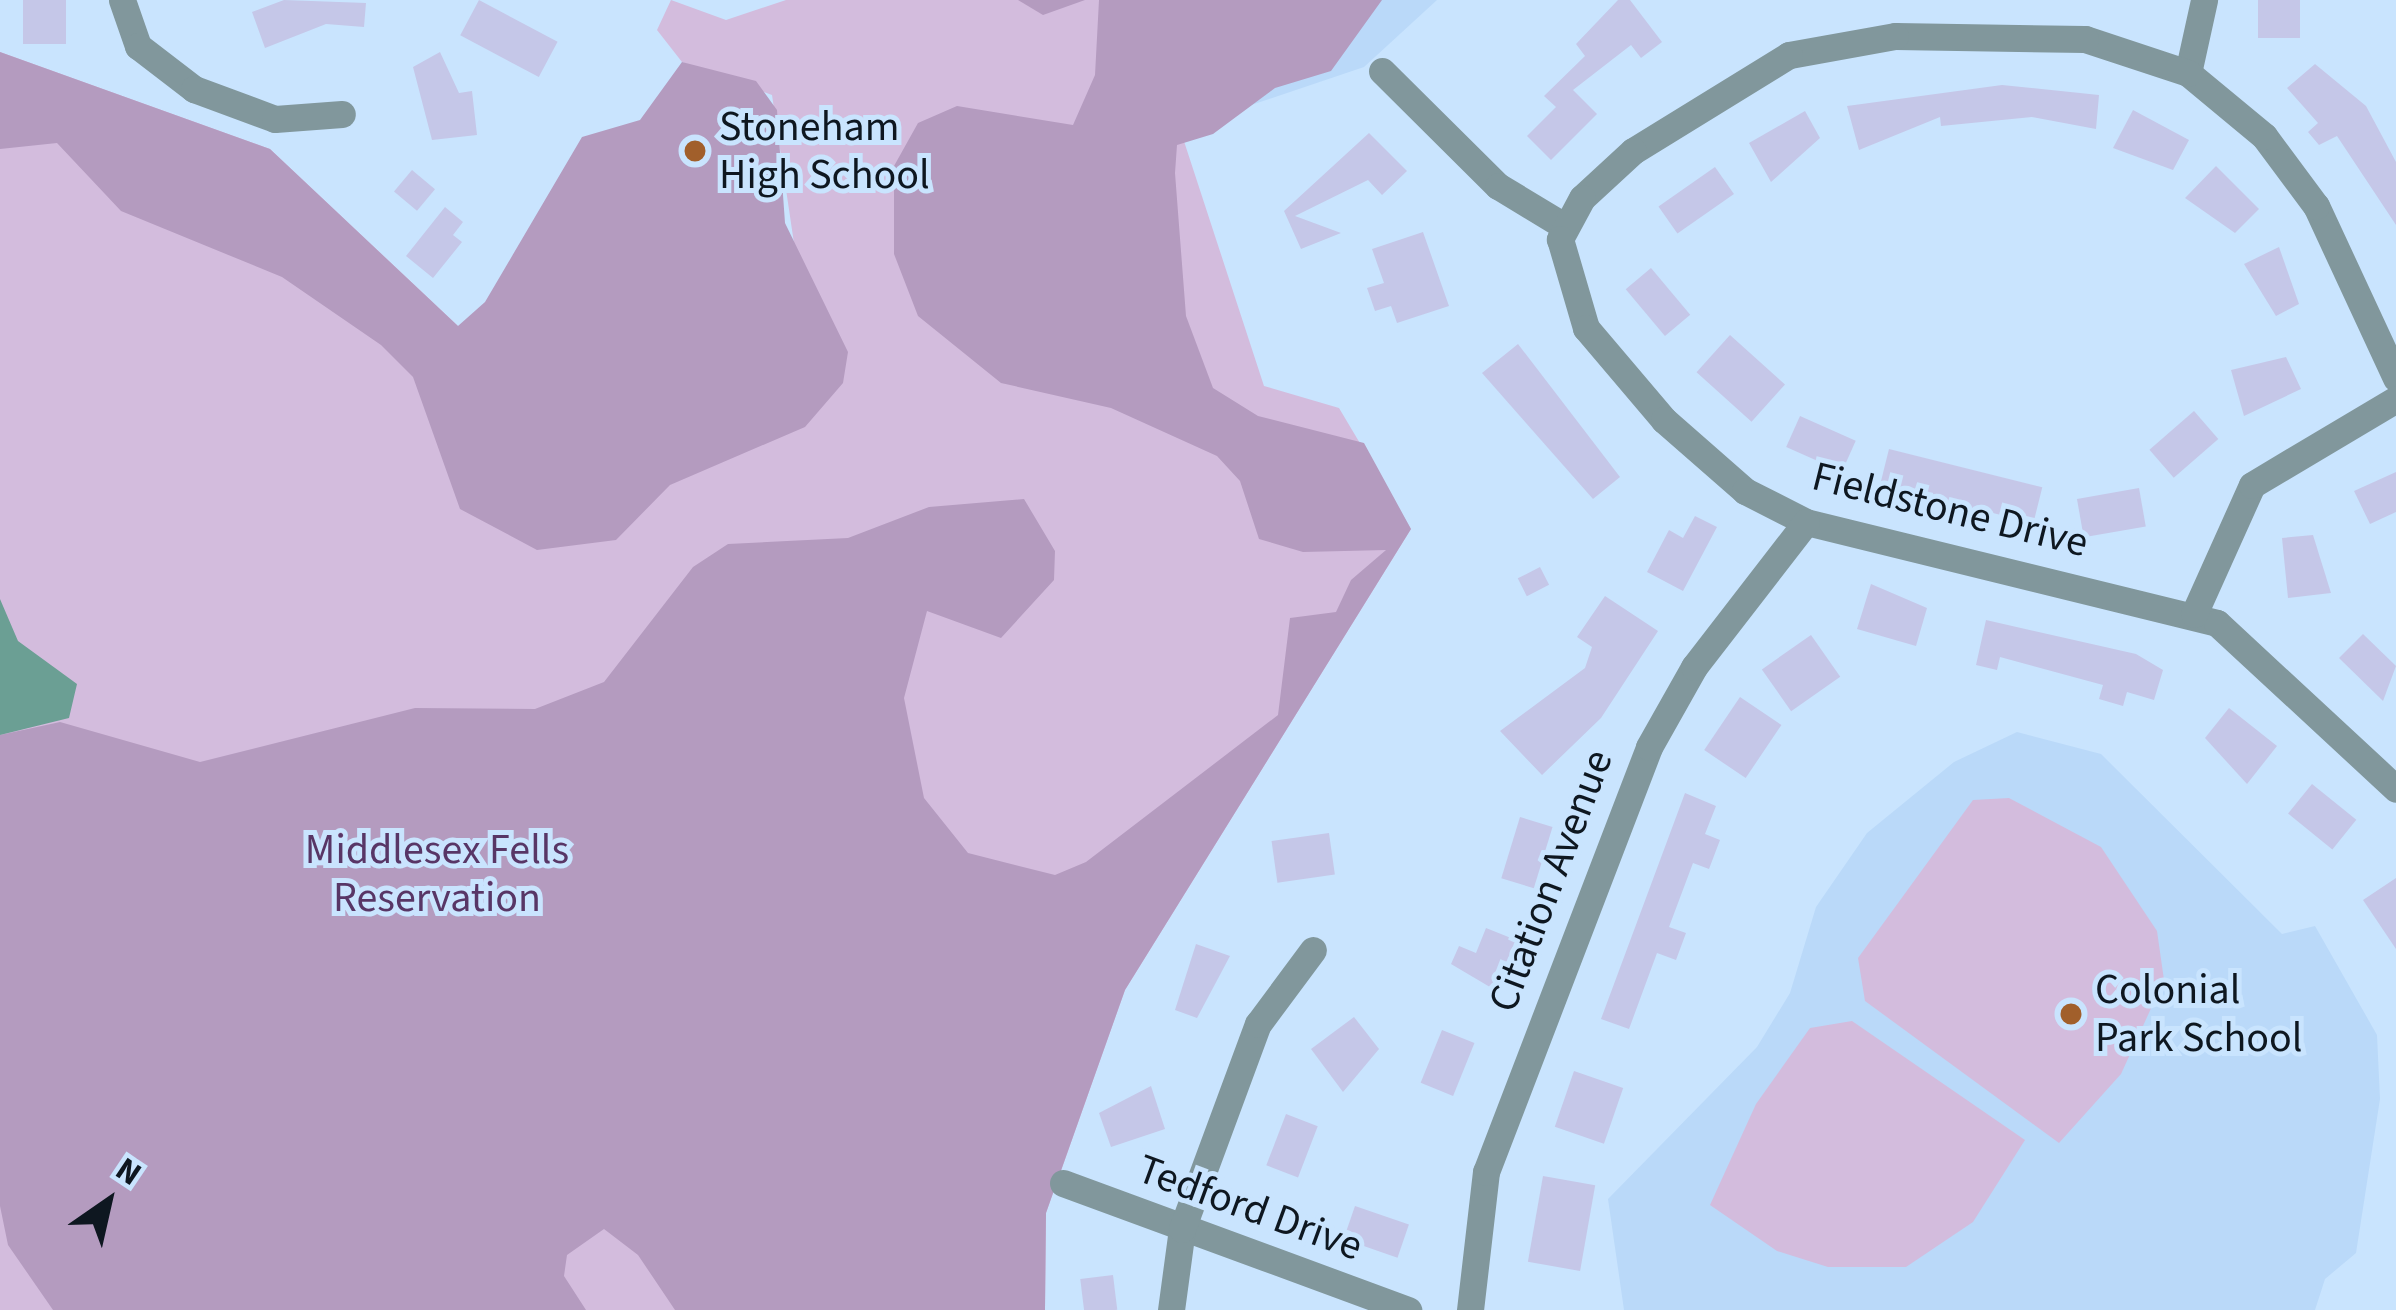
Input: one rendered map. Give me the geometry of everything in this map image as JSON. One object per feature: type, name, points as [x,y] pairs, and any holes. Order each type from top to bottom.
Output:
[{"type":"street","points":[[122,0],[148,57],[194,89],[275,119],[341,114]]},
{"type":"street","points":[[2188,73],[2204,0]]},
{"type":"street","points":[[1382,71],[1498,186],[1564,226],[1663,128],[1805,50],[2042,33],[2188,73],[2238,109],[2306,189],[2396,378]]},
{"type":"street","name":"Fieldstone Drive","points":[[1564,226],[1565,284],[1597,342],[1686,442],[1805,522],[2194,614],[2253,648],[2396,789]]},
{"type":"street","points":[[2194,614],[2252,485],[2396,399]]},
{"type":"street","name":"Citation Avenue","points":[[1470,1310],[1486,1172],[1649,747],[1694,667],[1805,522]]},
{"type":"street","points":[[1171,1310],[1181,1229],[1261,1018],[1313,950]]},
{"type":"street","name":"Tedford Drive","points":[[1064,1183],[1408,1310]]},
{"type":"shaded area","points":[[1109,0],[1437,0],[1364,67],[1180,129]]},
{"type":"shaded area","points":[[0,599],[18,641],[77,684],[69,718],[0,735]]},
{"type":"shaded area","name":"Colonial Park School","points":[[2017,732],[2101,754],[2282,934],[2315,926],[2377,1035],[2380,1099],[2356,1253],[2325,1279],[2315,1310],[1624,1310],[1608,1199],[1757,1047],[1790,993],[1816,907],[1867,833],[1954,762]]},
{"type":"green space","name":"Middlesex Fells Reservation","points":[[671,0],[726,20],[786,0],[1109,0],[1180,129],[1264,386],[1339,408],[1411,529],[1125,990],[1046,1213],[1045,1310],[0,1310],[0,52],[270,149],[458,326],[795,250],[772,95],[682,62],[657,30]]},
{"type":"green space","points":[[1018,0],[1085,0],[1043,15]]},
{"type":"green space","points":[[1099,0],[1382,0],[1331,71],[1275,88],[1213,134],[1177,145],[1175,173],[1186,316],[1213,388],[1258,416],[1364,443],[1411,529],[1125,990],[1046,1213],[1045,1310],[675,1310],[638,1255],[604,1229],[567,1255],[564,1276],[586,1310],[53,1310],[8,1245],[0,1206],[0,735],[60,722],[200,762],[415,708],[535,709],[604,682],[693,567],[728,544],[848,538],[929,507],[1024,499],[1055,551],[1054,580],[1001,638],[927,611],[904,698],[924,798],[968,853],[1055,875],[1086,862],[1278,715],[1290,618],[1336,612],[1351,580],[1386,550],[1303,552],[1259,539],[1240,481],[1217,456],[1111,408],[1001,383],[918,316],[894,254],[894,166],[918,123],[957,106],[1073,125],[1095,75]]},
{"type":"green space","points":[[0,52],[270,149],[458,326],[485,302],[582,137],[640,120],[682,62],[756,81],[777,110],[785,223],[848,352],[843,383],[805,427],[670,485],[616,540],[537,550],[460,509],[413,377],[381,345],[282,277],[121,211],[57,143],[0,149]]},
{"type":"green space","points":[[2009,798],[2101,847],[2157,931],[2164,980],[2121,1074],[2059,1143],[1865,1001],[1858,958],[1973,800]]},
{"type":"green space","points":[[1852,1021],[2025,1140],[1973,1222],[1906,1267],[1828,1267],[1777,1251],[1710,1205],[1756,1104],[1810,1028]]},
{"type":"building","points":[[23,0],[66,0],[66,44],[23,44]]},
{"type":"building","points":[[284,0],[366,3],[364,27],[326,24],[265,48],[252,12]]},
{"type":"building","points":[[479,0],[558,42],[539,77],[460,35]]},
{"type":"building","points":[[1618,0],[1630,0],[1662,42],[1641,58],[1631,45],[1573,90],[1597,114],[1551,160],[1527,136],[1556,107],[1544,96],[1585,56],[1576,44]]},
{"type":"building","points":[[2258,0],[2300,0],[2300,38],[2258,38]]},
{"type":"building","points":[[440,52],[459,93],[472,91],[477,135],[432,140],[413,67]]},
{"type":"building","points":[[2315,64],[2366,106],[2396,162],[2396,225],[2337,136],[2319,145],[2308,132],[2318,123],[2287,88]]},
{"type":"building","points":[[2002,85],[2099,95],[2096,129],[2032,117],[1941,126],[1940,117],[1859,150],[1847,106]]},
{"type":"building","points":[[2133,110],[2189,140],[2173,170],[2113,148]]},
{"type":"building","points":[[1805,111],[1820,138],[1771,182],[1749,143]]},
{"type":"building","points":[[1369,133],[1407,171],[1382,195],[1368,180],[1295,216],[1341,233],[1301,249],[1284,211]]},
{"type":"building","points":[[2216,166],[2259,209],[2235,233],[2185,198]]},
{"type":"building","points":[[1715,167],[1734,194],[1677,234],[1658,207]]},
{"type":"building","points":[[412,170],[435,189],[417,211],[394,191]]},
{"type":"building","points":[[445,207],[463,222],[453,235],[462,242],[433,278],[406,256]]},
{"type":"building","points":[[1423,232],[1449,306],[1397,323],[1391,306],[1375,311],[1367,288],[1384,283],[1372,249]]},
{"type":"building","points":[[2279,247],[2299,304],[2276,316],[2244,264]]},
{"type":"building","points":[[1651,268],[1690,315],[1665,336],[1626,289]]},
{"type":"building","points":[[1730,335],[1785,385],[1752,422],[1697,372]]},
{"type":"building","points":[[1518,344],[1620,477],[1593,499],[1482,373]]},
{"type":"building","points":[[2286,357],[2301,389],[2244,416],[2231,370]]},
{"type":"building","points":[[2194,411],[2218,439],[2174,478],[2149,450]]},
{"type":"building","points":[[1800,416],[1856,441],[1842,472],[1786,447]]},
{"type":"building","points":[[1889,449],[2042,487],[2033,523],[1880,485]]},
{"type":"building","points":[[2396,472],[2396,512],[2370,524],[2354,491]]},
{"type":"building","points":[[2139,488],[2146,526],[2084,537],[2077,499]]},
{"type":"building","points":[[1695,516],[1717,527],[1683,591],[1647,572],[1669,530],[1683,538]]},
{"type":"building","points":[[2313,535],[2331,593],[2288,598],[2282,538]]},
{"type":"building","points":[[1540,567],[1549,585],[1527,596],[1518,578]]},
{"type":"building","points":[[1871,584],[1927,608],[1916,646],[1857,629]]},
{"type":"building","points":[[1605,596],[1658,631],[1601,718],[1542,775],[1500,731],[1585,668],[1592,647],[1577,637]]},
{"type":"building","points":[[1986,620],[2136,654],[2163,670],[2154,700],[2127,692],[2123,706],[2099,699],[2103,685],[2000,657],[1997,670],[1976,665]]},
{"type":"building","points":[[2363,634],[2396,666],[2383,701],[2339,658]]},
{"type":"building","points":[[1811,635],[1840,677],[1791,711],[1762,669]]},
{"type":"building","points":[[1740,697],[1781,725],[1746,778],[1704,750]]},
{"type":"building","points":[[2229,708],[2277,746],[2247,784],[2205,738]]},
{"type":"building","points":[[2312,784],[2356,820],[2332,849],[2288,814]]},
{"type":"building","points":[[1685,793],[1716,806],[1705,834],[1720,840],[1709,869],[1693,863],[1669,927],[1686,933],[1676,960],[1657,953],[1629,1029],[1601,1019]]},
{"type":"building","points":[[1520,817],[1553,827],[1534,888],[1501,878]]},
{"type":"building","points":[[1329,833],[1335,875],[1277,883],[1272,841]]},
{"type":"building","points":[[2396,878],[2396,949],[2363,900]]},
{"type":"building","points":[[1486,928],[1516,940],[1495,990],[1451,964],[1459,946],[1476,953]]},
{"type":"building","points":[[1196,944],[1230,956],[1197,1018],[1175,1010]]},
{"type":"building","points":[[1354,1017],[1379,1049],[1343,1092],[1311,1049]]},
{"type":"building","points":[[1442,1030],[1474,1043],[1453,1096],[1421,1083]]},
{"type":"building","points":[[1574,1071],[1623,1088],[1604,1144],[1555,1127]]},
{"type":"building","points":[[1151,1086],[1165,1129],[1111,1147],[1099,1113]]},
{"type":"building","points":[[1286,1114],[1318,1126],[1298,1178],[1266,1165]]},
{"type":"building","points":[[1543,1176],[1595,1185],[1580,1271],[1528,1262]]},
{"type":"building","points":[[1355,1206],[1409,1225],[1397,1258],[1344,1239]]},
{"type":"building","points":[[1113,1275],[1117,1310],[1084,1310],[1080,1279]]},
{"type":"place","name":"Stoneham High School","points":[[695,151]]},
{"type":"place","name":"Colonial Park School","points":[[2071,1014]]}]
